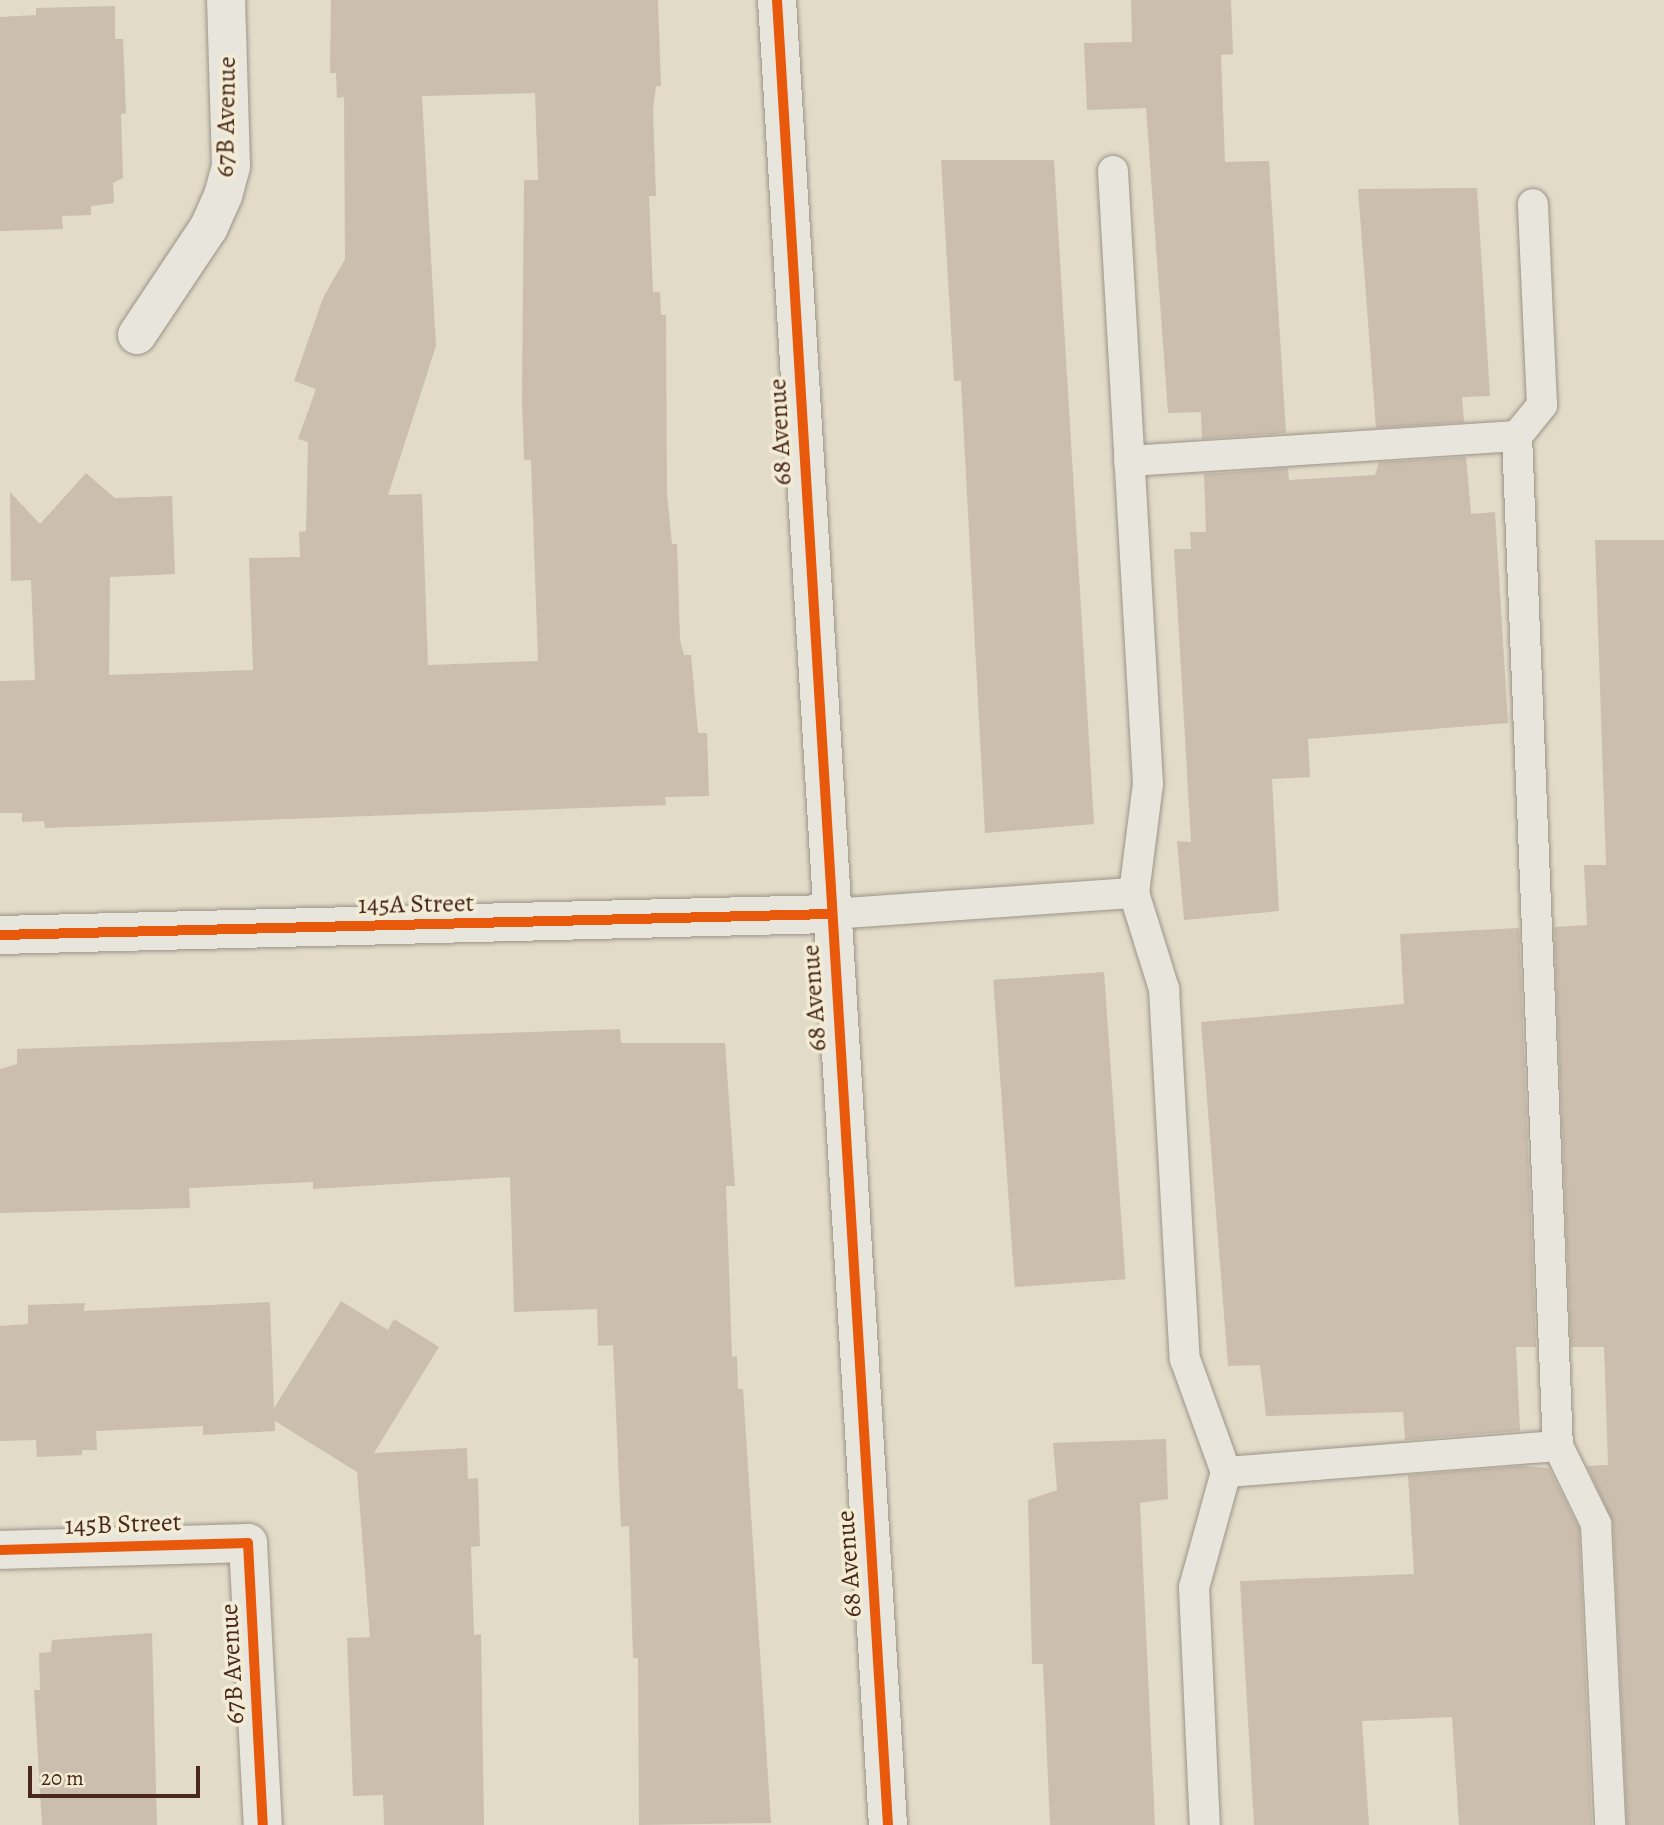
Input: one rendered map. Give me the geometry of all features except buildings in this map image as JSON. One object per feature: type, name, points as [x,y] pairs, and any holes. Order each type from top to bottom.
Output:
[{"type":"street","name":"67B Avenue","points":[[137,335],[209,228],[223,196],[231,166],[226,0]]},
{"type":"street","name":"68 Avenue","points":[[777,0],[888,1825]]},
{"type":"street","name":"145A Street","points":[[0,935],[832,914]]},
{"type":"street","name":"67B Avenue","points":[[248,1543],[263,1825]]},
{"type":"street","name":"145B Street","points":[[0,1550],[248,1543]]},
{"type":"lane","points":[[1113,171],[1148,784],[1134,893],[1164,989],[1185,1359],[1226,1472],[1194,1587],[1205,1825]]},
{"type":"lane","points":[[1533,204],[1542,405],[1517,436],[1558,1446],[1596,1524],[1610,1825]]},
{"type":"lane","points":[[1129,461],[1517,436]]},
{"type":"lane","points":[[832,914],[1134,893]]},
{"type":"lane","points":[[1226,1472],[1558,1446]]},
{"type":"cycle path","points":[[777,0],[888,1825]]},
{"type":"cycle path","points":[[0,935],[832,914]]},
{"type":"cycle path","points":[[0,1550],[248,1543],[263,1825]]}]
